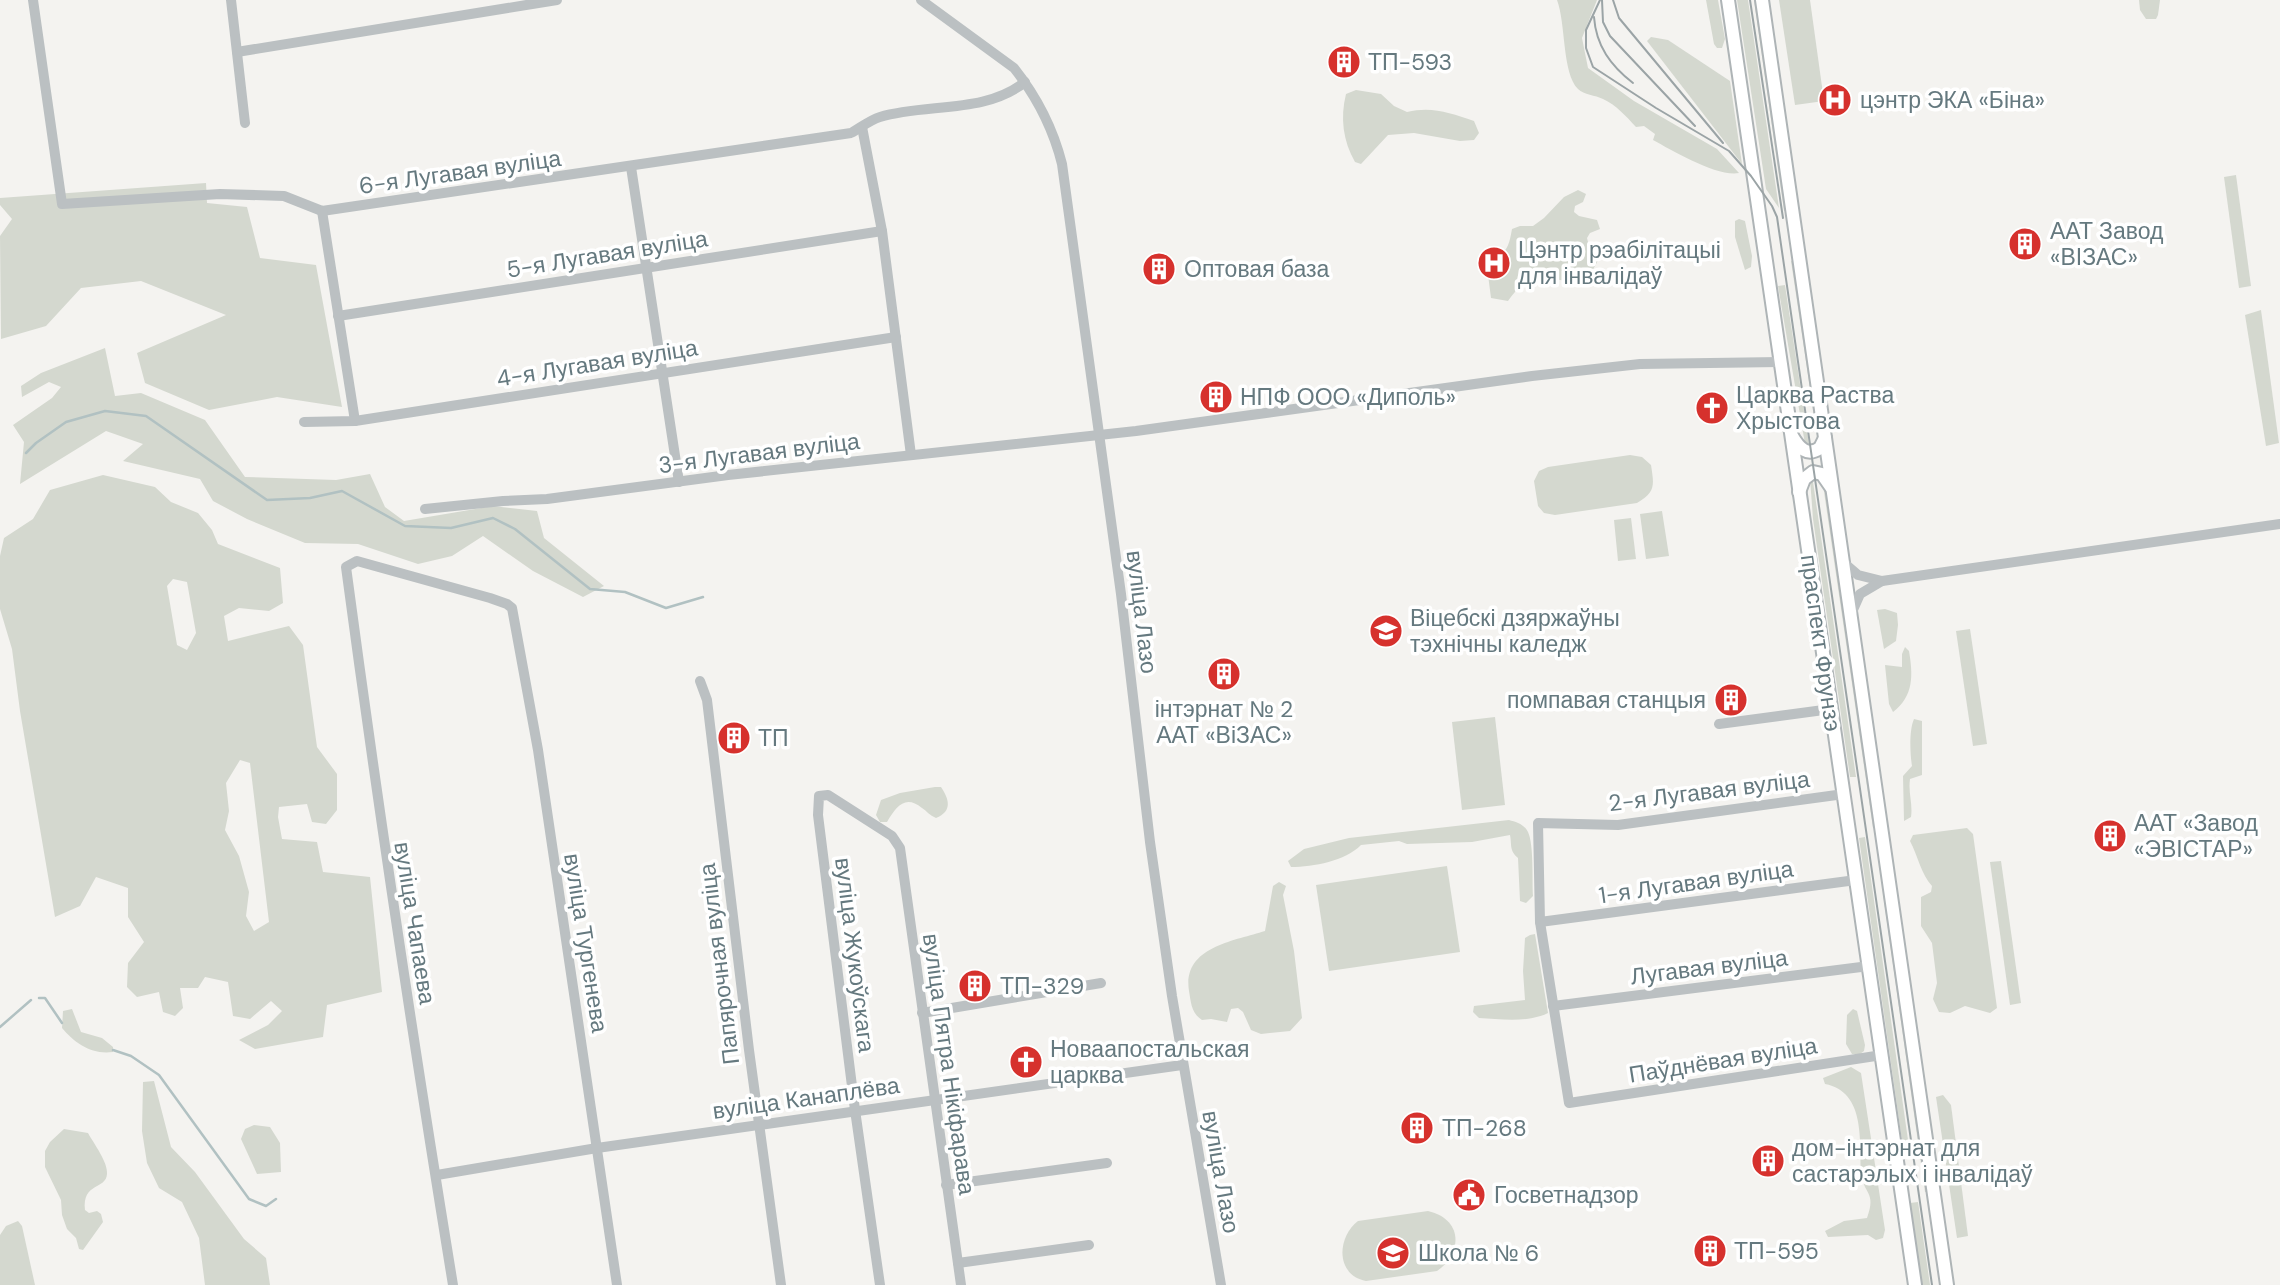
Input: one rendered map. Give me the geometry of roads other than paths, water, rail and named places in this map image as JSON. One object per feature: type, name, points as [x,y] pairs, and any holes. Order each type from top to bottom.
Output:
[{"type":"main road","name":"праспект Фрунзэ","points":[[1728,0],[1915,1285]]},
{"type":"main road","name":"праспект Фрунзэ","points":[[1762,0],[1947,1285]]},
{"type":"main road","points":[[1790,433],[1798,446],[1805,451],[1817,451],[1825,438]]},
{"type":"main road","points":[[1798,492],[1804,479],[1816,472],[1822,474],[1833,490]]},
{"type":"street","name":"6-я Лугавая вуліца","points":[[33,0],[62,204],[220,194],[284,196],[322,211],[851,133],[878,117],[991,99],[1011,93],[1025,82]]},
{"type":"street","points":[[231,0],[245,123]]},
{"type":"street","points":[[237,52],[557,0]]},
{"type":"street","name":"вуліца Лазо","points":[[921,0],[1014,68],[1048,122],[1062,164],[1121,594],[1150,842],[1182,1065],[1221,1285]]},
{"type":"street","points":[[862,127],[882,231],[911,454]]},
{"type":"street","points":[[631,167],[679,482]]},
{"type":"street","points":[[322,211],[355,421]]},
{"type":"street","name":"5-я Лугавая вуліца","points":[[338,316],[882,231]]},
{"type":"street","name":"4-я Лугавая вуліца","points":[[303,422],[355,421],[896,337]]},
{"type":"street","name":"3-я Лугавая вуліца","points":[[425,509],[547,499],[911,454],[1098,435],[1572,372],[1640,365],[1780,362]]},
{"type":"street","points":[[1844,563],[1858,575],[1882,581],[2280,524]]},
{"type":"street","name":"вуліца Тургенева","points":[[346,567],[357,561],[490,598],[512,608],[538,750],[617,1285]]},
{"type":"street","name":"вуліца Чапаева","points":[[346,567],[392,905],[453,1285]]},
{"type":"street","points":[[1852,612],[1860,594],[1882,581]]},
{"type":"street","name":"Папярочная вуліца","points":[[700,681],[707,700],[758,1125],[781,1285]]},
{"type":"street","points":[[1719,724],[1831,709]]},
{"type":"street","name":"2-я Лугавая вуліца","points":[[1540,922],[1538,822],[1618,825],[1843,794]]},
{"type":"street","name":"вуліца Пятра Нікіфарава","points":[[819,796],[828,795],[892,836],[900,848],[961,1285]]},
{"type":"street","name":"вуліца Жукоўскага","points":[[819,796],[818,815],[880,1285]]},
{"type":"street","name":"1-я Лугавая вуліца","points":[[1540,922],[1856,880]]},
{"type":"street","points":[[1540,922],[1553,1006]]},
{"type":"street","name":"Лугавая вуліца","points":[[1553,1006],[1869,966]]},
{"type":"street","points":[[922,1013],[1101,983]]},
{"type":"street","name":"Паўднёвая вуліца","points":[[1553,1006],[1569,1103],[1882,1055]]},
{"type":"street","name":"вуліца Канаплёва","points":[[437,1175],[597,1148],[1182,1065]]},
{"type":"street","points":[[946,1185],[1107,1163]]},
{"type":"street","points":[[958,1263],[1088,1245]]},
{"type":"waterway","points":[[26,453],[66,422],[105,411],[146,416],[267,500],[310,498],[342,491],[405,526],[451,528],[493,518],[515,529],[590,589],[625,592],[666,608],[703,597]]},
{"type":"waterway","points":[[39,998],[45,998],[62,1023]]},
{"type":"waterway","points":[[0,1027],[31,1000]]},
{"type":"waterway","points":[[113,1050],[131,1056],[159,1075],[249,1199],[266,1206],[276,1199]]},
{"type":"tram line","points":[[1600,0],[1586,30],[1586,48],[1593,67],[1729,151],[1751,176],[1777,217],[1932,1285]]},
{"type":"tram line","points":[[1602,0],[1603,22],[1610,36],[1695,126]]},
{"type":"tram line","points":[[1613,0],[1619,18],[1723,143]]},
{"type":"tram line","points":[[1750,0],[1783,218]]},
{"type":"tram line","points":[[1594,17],[1598,37],[1606,55],[1633,83]]},
{"type":"place","name":"ТП-593","points":[[1344,62]]},
{"type":"place","name":"цэнтр ЭКА «Біна»","points":[[1835,100]]},
{"type":"place","name":"ААТ Завод «ВІЗАС»","points":[[2025,244]]},
{"type":"place","name":"Цэнтр рэабілітацыі для інвалідаў","points":[[1494,263]]},
{"type":"place","name":"Оптовая база","points":[[1159,269]]},
{"type":"place","name":"НПФ ООО «Диполь»","points":[[1216,397]]},
{"type":"place","name":"Царква Раства Хрыстова","points":[[1712,408]]},
{"type":"place","name":"Віцебскі дзяржаўны тэхнічны каледж","points":[[1386,631]]},
{"type":"place","name":"інтэрнат № 2 ААТ «ВіЗАС»","points":[[1224,674]]},
{"type":"place","name":"помпавая станцыя","points":[[1731,700]]},
{"type":"place","name":"ТП","points":[[734,738]]},
{"type":"place","name":"ААТ «Завод «ЭВІСТАР»","points":[[2110,836]]},
{"type":"place","name":"ТП-329","points":[[975,986]]},
{"type":"place","name":"Новаапостальская царква","points":[[1026,1062]]},
{"type":"place","name":"ТП-268","points":[[1417,1128]]},
{"type":"place","name":"дом-інтэрнат для састарэлых і інвалідаў","points":[[1768,1161]]},
{"type":"place","name":"Госветнадзор","points":[[1469,1195]]},
{"type":"place","name":"ТП-595","points":[[1710,1251]]},
{"type":"place","name":"Школа № 6","points":[[1393,1253]]}]
